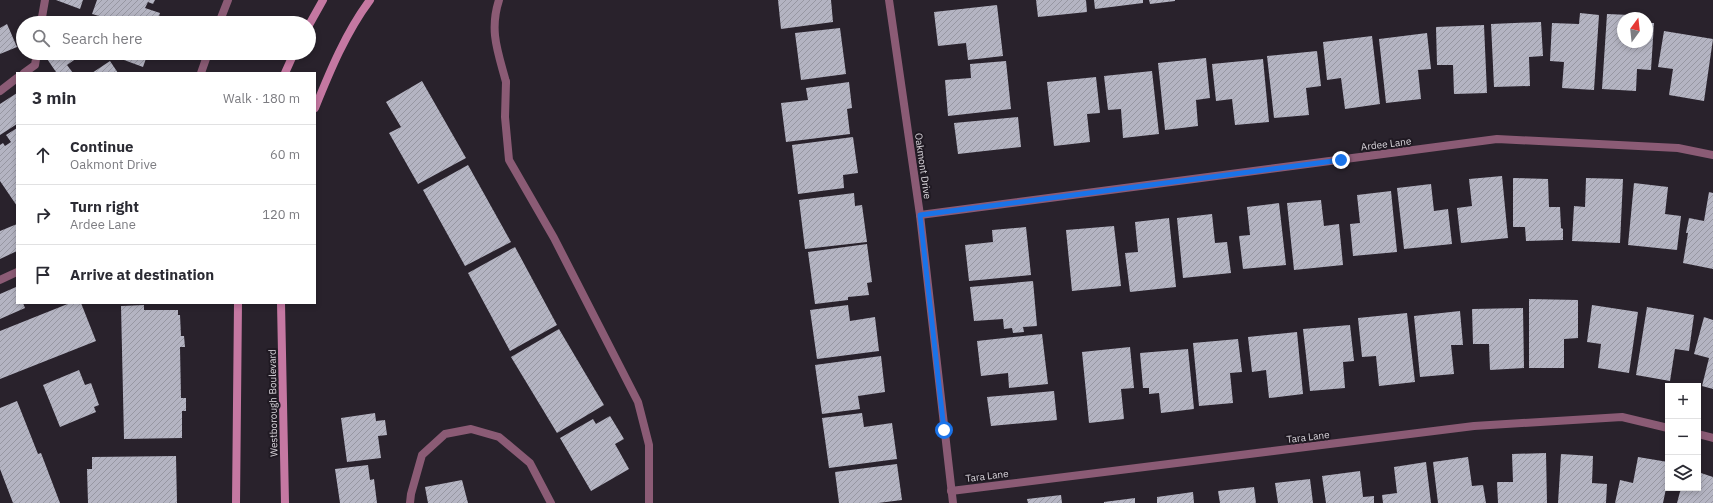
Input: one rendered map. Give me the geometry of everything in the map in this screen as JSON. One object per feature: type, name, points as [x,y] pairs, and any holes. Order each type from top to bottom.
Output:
[{"type":"main road","points":[[314,16],[323,0]]},
{"type":"main road","points":[[316,106],[331,68],[361,12],[370,0]]},
{"type":"main road","points":[[286,72],[291,60]]},
{"type":"main road","points":[[236,503],[238,304]]},
{"type":"main road","name":"Westborough Boulevard","points":[[281,304],[284,503]]},
{"type":"street","points":[[42,16],[45,0]]},
{"type":"street","points":[[222,16],[228,0]]},
{"type":"street","points":[[499,0],[495,12],[494,36],[506,82],[505,117],[509,160],[554,238],[638,402],[649,445],[649,503]]},
{"type":"street","name":"Oakmont Drive","points":[[889,0],[920,215],[953,503]]},
{"type":"street","points":[[25,72],[35,65],[36,60]]},
{"type":"street","points":[[201,72],[206,60]]},
{"type":"street","points":[[0,90],[16,79]]},
{"type":"street","name":"Ardee Lane","points":[[920,215],[1497,139],[1678,148],[1713,155]]},
{"type":"street","points":[[0,280],[16,272]]},
{"type":"street","name":"Tara Lane","points":[[951,491],[1474,426],[1622,417],[1665,427]]},
{"type":"street","points":[[410,503],[410,494],[422,455],[445,434],[471,429],[499,437],[530,463],[551,503]]},
{"type":"street","points":[[1701,435],[1713,438]]},
{"type":"building","points":[[56,0],[83,0],[80,9]]},
{"type":"building","points":[[97,0],[155,0],[153,4],[148,2],[145,8],[160,13],[159,16],[99,16],[92,14]]},
{"type":"building","points":[[778,0],[831,0],[833,22],[781,29]]},
{"type":"building","points":[[1036,0],[1086,0],[1087,12],[1038,17]]},
{"type":"building","points":[[1094,0],[1143,0],[1143,3],[1095,9]]},
{"type":"building","points":[[1149,0],[1175,0],[1175,1],[1150,4]]},
{"type":"building","points":[[997,5],[1003,56],[968,60],[966,43],[938,46],[934,12]]},
{"type":"building","points":[[1580,13],[1599,15],[1594,90],[1562,88],[1564,62],[1550,61],[1552,23],[1579,24]]},
{"type":"building","points":[[1607,14],[1617,14],[1617,48],[1652,48],[1651,70],[1637,69],[1636,91],[1602,89]]},
{"type":"building","points":[[1541,22],[1543,56],[1529,57],[1530,86],[1494,87],[1491,24]]},
{"type":"building","points":[[7,24],[16,47],[0,54],[0,28]]},
{"type":"building","points":[[1484,25],[1487,93],[1454,94],[1453,65],[1437,65],[1436,27]]},
{"type":"building","points":[[840,28],[846,74],[801,80],[795,33]]},
{"type":"building","points":[[1664,31],[1713,39],[1704,101],[1669,95],[1673,69],[1658,67]]},
{"type":"building","points":[[1427,33],[1431,69],[1418,70],[1421,99],[1386,103],[1379,39]]},
{"type":"building","points":[[1372,36],[1380,104],[1345,109],[1341,78],[1327,80],[1323,42]]},
{"type":"building","points":[[1317,51],[1321,86],[1306,88],[1309,115],[1274,118],[1267,56]]},
{"type":"building","points":[[1206,58],[1210,98],[1196,100],[1198,126],[1165,130],[1158,63]]},
{"type":"building","points":[[1263,59],[1269,122],[1235,125],[1232,99],[1216,101],[1212,64]]},
{"type":"building","points":[[48,60],[74,60],[67,65],[72,72],[56,72]]},
{"type":"building","points":[[124,60],[146,60],[143,67]]},
{"type":"building","points":[[110,61],[117,72],[94,72]]},
{"type":"building","points":[[1006,61],[1011,109],[948,116],[945,80],[971,78],[970,64]]},
{"type":"building","points":[[1152,71],[1159,134],[1123,138],[1121,109],[1108,110],[1104,76]]},
{"type":"building","points":[[1096,77],[1100,113],[1087,114],[1090,142],[1054,146],[1047,82]]},
{"type":"building","points":[[422,81],[466,158],[418,184],[389,133],[401,127],[386,102]]},
{"type":"building","points":[[849,82],[852,108],[847,109],[850,134],[786,142],[781,103],[808,100],[806,88]]},
{"type":"building","points":[[16,94],[16,125],[0,135],[0,104]]},
{"type":"building","points":[[1018,117],[1021,147],[958,154],[954,123]]},
{"type":"building","points":[[16,129],[16,205],[0,181],[0,145],[3,143],[5,146],[11,142],[6,135]]},
{"type":"building","points":[[853,137],[858,173],[843,175],[844,188],[798,194],[792,145]]},
{"type":"building","points":[[468,165],[511,242],[465,266],[423,190]]},
{"type":"building","points":[[1502,176],[1508,238],[1461,243],[1457,208],[1472,206],[1469,179]]},
{"type":"building","points":[[1513,178],[1548,179],[1549,207],[1560,207],[1563,240],[1526,241],[1525,227],[1513,227]]},
{"type":"building","points":[[1586,178],[1623,179],[1620,243],[1572,241],[1574,206],[1585,207]]},
{"type":"building","points":[[1634,183],[1668,187],[1665,214],[1681,216],[1677,250],[1628,245]]},
{"type":"building","points":[[1431,184],[1434,211],[1448,209],[1452,244],[1404,249],[1397,188]]},
{"type":"building","points":[[1391,191],[1397,252],[1353,256],[1350,224],[1360,223],[1357,195]]},
{"type":"building","points":[[1709,192],[1713,193],[1713,269],[1683,263],[1689,218],[1704,221]]},
{"type":"building","points":[[854,193],[855,206],[862,205],[867,242],[805,249],[799,200]]},
{"type":"building","points":[[1321,200],[1324,226],[1339,224],[1343,265],[1294,270],[1287,203]]},
{"type":"building","points":[[1279,203],[1286,265],[1243,269],[1239,236],[1250,235],[1247,207]]},
{"type":"building","points":[[1212,214],[1215,243],[1227,242],[1231,273],[1183,278],[1177,218]]},
{"type":"building","points":[[1169,218],[1176,287],[1130,292],[1125,253],[1138,252],[1135,222]]},
{"type":"building","points":[[16,224],[16,251],[0,259],[0,231]]},
{"type":"building","points":[[1114,226],[1121,286],[1072,291],[1066,230]]},
{"type":"building","points":[[1026,227],[1031,275],[969,281],[965,245],[993,242],[992,230]]},
{"type":"building","points":[[867,244],[872,282],[867,283],[869,295],[848,297],[848,300],[815,304],[808,252]]},
{"type":"building","points":[[515,247],[557,325],[510,351],[468,273]]},
{"type":"building","points":[[1033,281],[1037,326],[1023,327],[1024,332],[1013,333],[1012,328],[1004,329],[1003,319],[974,321],[970,287]]},
{"type":"building","points":[[16,287],[16,304],[23,304],[25,308],[0,319],[0,294]]},
{"type":"building","points":[[1529,299],[1578,300],[1578,338],[1564,339],[1564,368],[1529,368]]},
{"type":"building","points":[[68,304],[81,304],[96,341],[0,379],[0,331]]},
{"type":"building","points":[[144,305],[144,310],[178,310],[178,315],[180,315],[181,336],[184,336],[185,347],[180,347],[181,398],[186,398],[186,411],[182,411],[182,438],[124,439],[121,306]]},
{"type":"building","points":[[848,305],[850,321],[875,317],[879,351],[817,359],[810,310]]},
{"type":"building","points":[[1592,305],[1638,312],[1629,373],[1598,368],[1601,344],[1587,342]]},
{"type":"building","points":[[1647,307],[1694,315],[1689,351],[1675,349],[1670,381],[1636,375]]},
{"type":"building","points":[[1523,308],[1524,368],[1490,370],[1489,344],[1473,344],[1472,309]]},
{"type":"building","points":[[1460,311],[1463,345],[1451,345],[1454,374],[1420,377],[1414,316]]},
{"type":"building","points":[[1407,313],[1415,382],[1379,386],[1376,356],[1362,357],[1358,318]]},
{"type":"building","points":[[1704,317],[1713,320],[1713,389],[1702,386],[1709,358],[1694,354]]},
{"type":"building","points":[[1350,325],[1354,361],[1343,362],[1345,388],[1310,391],[1303,329]]},
{"type":"building","points":[[559,329],[604,405],[557,433],[511,357]]},
{"type":"building","points":[[1297,332],[1303,394],[1269,398],[1266,370],[1252,372],[1248,337]]},
{"type":"building","points":[[1042,334],[1048,384],[1009,388],[1008,373],[981,376],[977,341]]},
{"type":"building","points":[[1238,339],[1242,372],[1230,373],[1233,403],[1199,406],[1193,343]]},
{"type":"building","points":[[1130,347],[1134,388],[1121,389],[1124,419],[1089,423],[1082,352]]},
{"type":"building","points":[[1188,349],[1194,409],[1161,413],[1159,393],[1149,394],[1149,388],[1143,388],[1140,353]]},
{"type":"building","points":[[881,356],[885,392],[858,396],[860,409],[822,414],[815,365]]},
{"type":"building","points":[[79,370],[85,385],[91,383],[99,405],[94,407],[96,412],[60,427],[43,385]]},
{"type":"building","points":[[1054,391],[1057,420],[991,426],[987,397]]},
{"type":"building","points":[[17,401],[38,454],[41,453],[60,503],[13,503],[0,469],[0,408]]},
{"type":"building","points":[[375,413],[376,421],[385,420],[387,435],[378,436],[381,458],[347,462],[341,418]]},
{"type":"building","points":[[862,413],[864,427],[892,423],[897,459],[829,468],[822,418]]},
{"type":"building","points":[[610,416],[624,439],[615,444],[629,469],[591,491],[560,438],[593,419],[596,424]]},
{"type":"building","points":[[1546,453],[1547,503],[1498,503],[1497,482],[1513,482],[1512,454]]},
{"type":"building","points":[[1561,454],[1593,456],[1592,483],[1607,484],[1606,503],[1558,503]]},
{"type":"building","points":[[176,456],[177,503],[88,503],[87,469],[92,469],[92,457]]},
{"type":"building","points":[[1468,457],[1472,486],[1483,485],[1486,503],[1438,503],[1433,462]]},
{"type":"building","points":[[1638,457],[1665,462],[1666,491],[1663,503],[1615,503],[1620,480],[1633,483]]},
{"type":"building","points":[[1426,462],[1431,503],[1383,503],[1382,495],[1397,493],[1394,467]]},
{"type":"building","points":[[897,464],[902,500],[878,503],[839,503],[835,472]]},
{"type":"building","points":[[368,465],[370,480],[374,479],[377,503],[340,503],[335,469]]},
{"type":"building","points":[[1360,471],[1363,497],[1374,496],[1374,503],[1326,503],[1322,476]]},
{"type":"building","points":[[1701,473],[1713,477],[1713,503],[1677,503],[1680,491],[1701,491]]},
{"type":"building","points":[[1310,479],[1313,503],[1278,503],[1275,483]]},
{"type":"building","points":[[462,480],[468,503],[428,503],[425,487]]},
{"type":"building","points":[[1254,487],[1256,503],[1220,503],[1218,491]]},
{"type":"building","points":[[1193,492],[1194,503],[1157,503],[1157,497]]},
{"type":"building","points":[[1061,495],[1062,503],[1028,503],[1027,499]]},
{"type":"building","points":[[1135,498],[1135,503],[1104,503],[1104,502]]},
{"type":"route","points":[[944,430],[920,215],[1341,160]]}]
